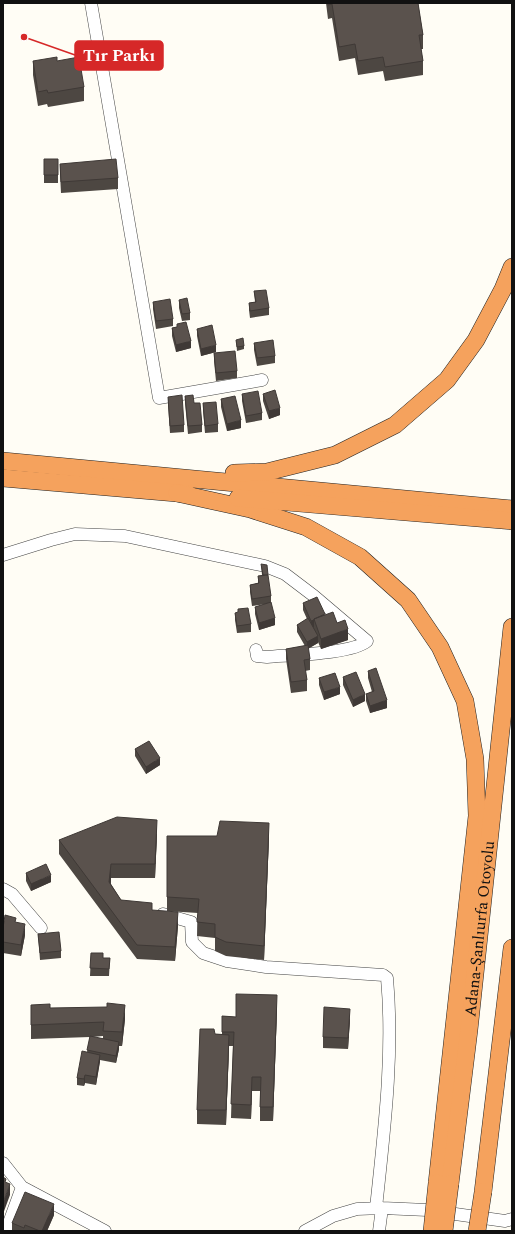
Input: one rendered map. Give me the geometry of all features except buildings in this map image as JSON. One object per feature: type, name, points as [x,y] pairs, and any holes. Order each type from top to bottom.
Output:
[{"type":"highway","points":[[172,475],[267,472],[335,455],[395,425],[447,380],[476,340],[503,289],[512,267]]},
{"type":"highway","points":[[3,461],[172,475],[512,509]]},
{"type":"highway","points":[[3,478],[512,521]]},
{"type":"highway","points":[[177,493],[250,509],[306,527],[360,557],[408,600],[440,647],[465,701],[476,760],[477,816],[443,1184],[432,1231]]},
{"type":"highway","name":"Adana-Şanlıurfa Otoyolu","points":[[444,1231],[443,1184],[469,1030],[512,627]]},
{"type":"highway","points":[[477,1231],[512,948]]},
{"type":"street","points":[[91,3],[159,398],[262,380]]},
{"type":"street","points":[[3,555],[76,534],[125,536],[265,566],[284,574],[308,592],[367,642],[363,645],[349,649],[267,657],[257,656],[256,650]]},
{"type":"street","points":[[3,889],[12,894],[41,928]]},
{"type":"street","points":[[162,914],[191,922],[192,942],[203,953],[227,960],[266,967],[383,975],[386,978],[390,1018],[379,1231]]},
{"type":"street","points":[[3,1164],[22,1186],[105,1231]]},
{"type":"street","points":[[6,1231],[22,1186]]},
{"type":"street","points":[[305,1231],[332,1216],[356,1209],[379,1208],[427,1210],[508,1224]]},
{"type":"place","name":"Tır Parkı","points":[[24,37]]}]
